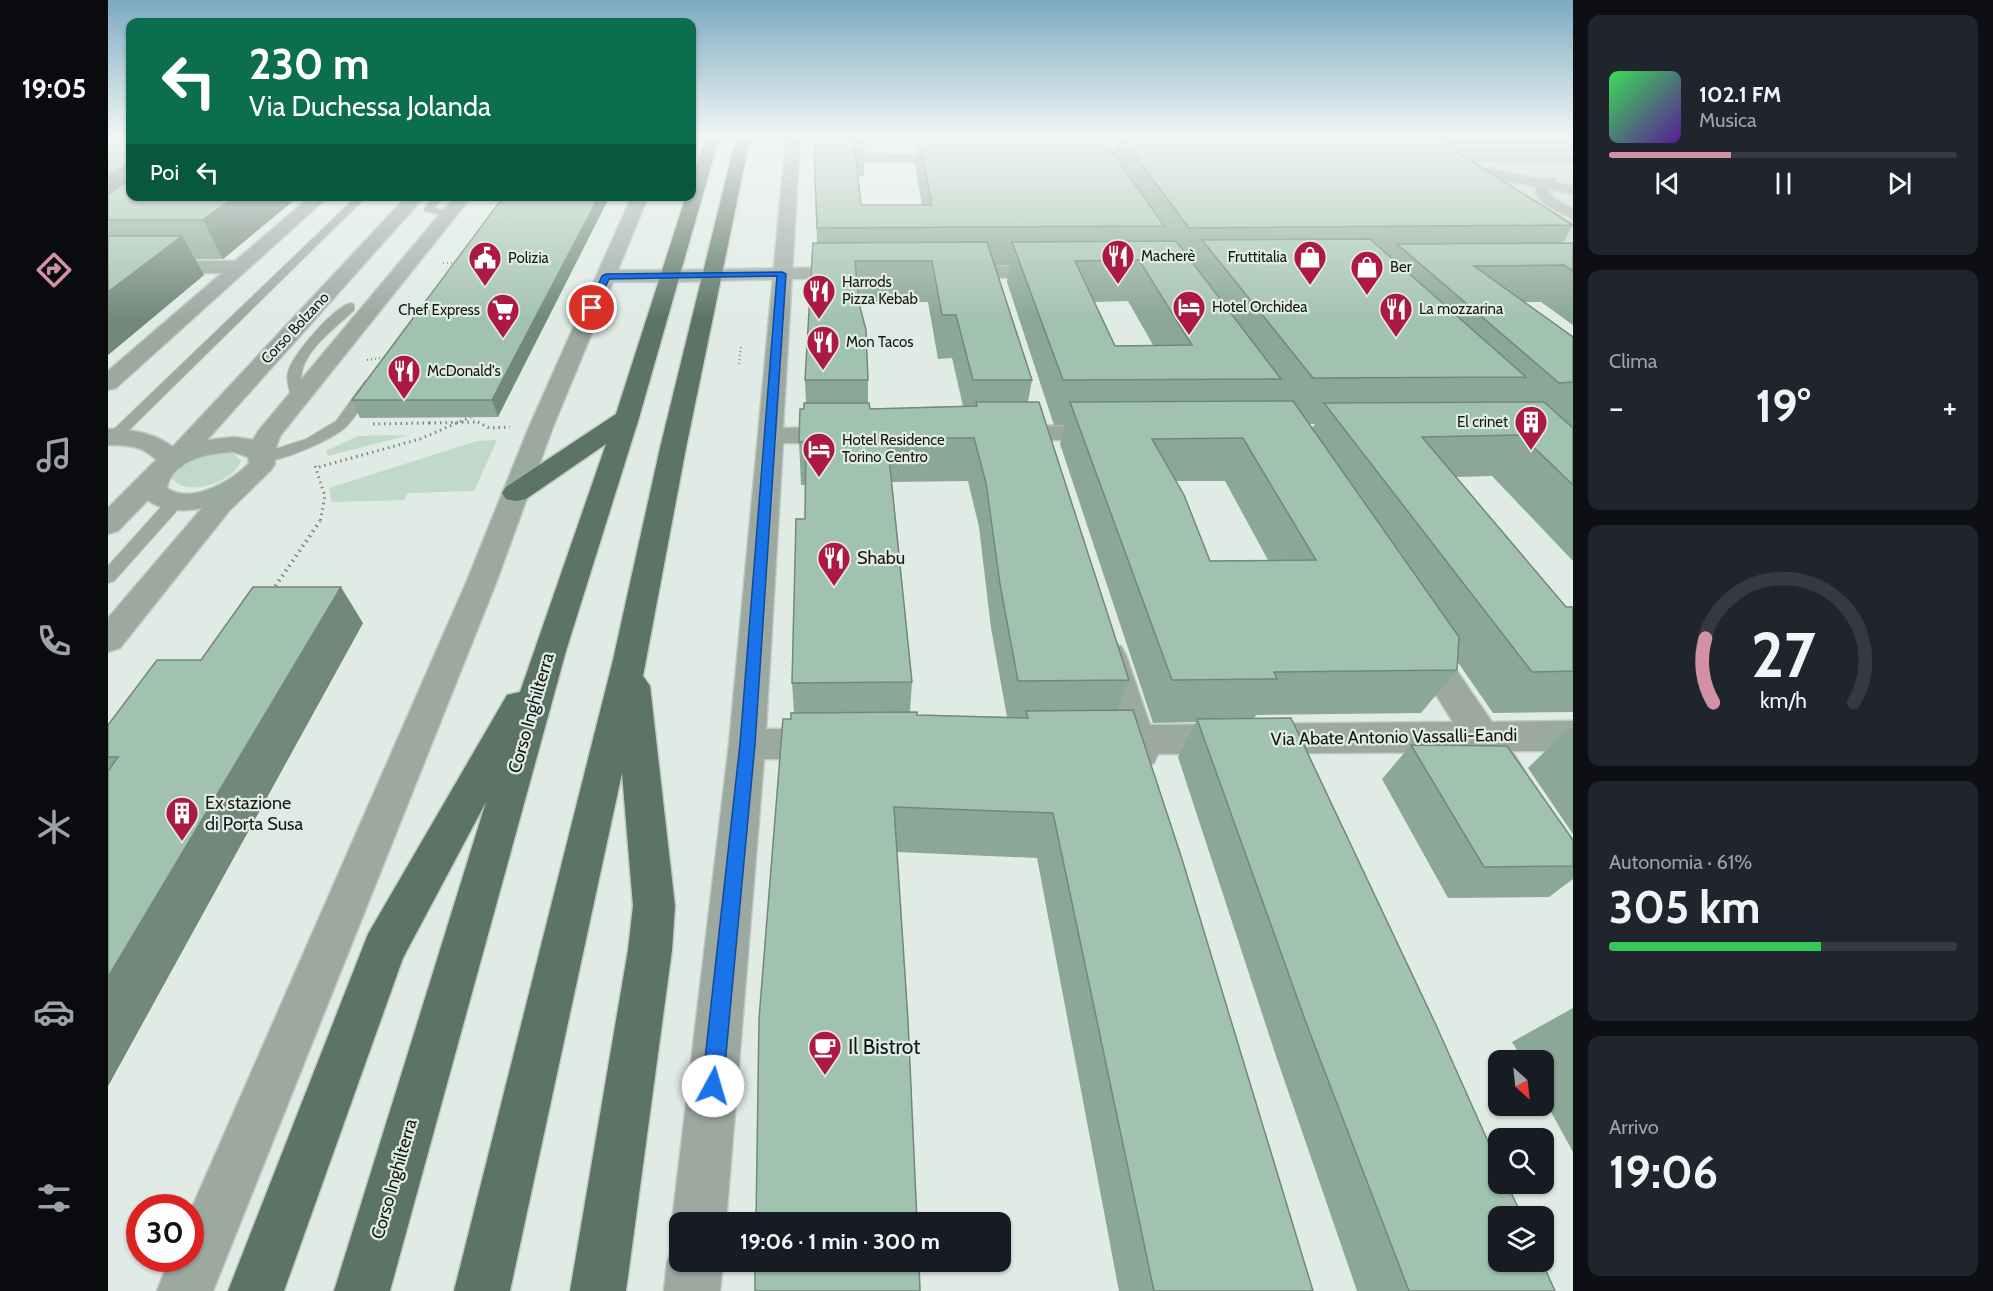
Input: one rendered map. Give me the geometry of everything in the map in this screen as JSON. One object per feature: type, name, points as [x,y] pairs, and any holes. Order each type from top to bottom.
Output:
[{"type":"main road","points":[[482,1291],[630,660],[729,198]]},
{"type":"main road","name":"Corso Inghilterra","points":[[362,1291],[549,651],[627,418],[693,201]]},
{"type":"main road","points":[[516,493],[627,418]]},
{"type":"main road","points":[[256,1291],[384,949],[549,651]]},
{"type":"main road","points":[[598,1291],[650,950],[654,906],[630,660]]},
{"type":"street","points":[[700,1212],[747,744],[788,198]]},
{"type":"street","points":[[1547,198],[1573,215]]},
{"type":"street","points":[[108,383],[315,201]]},
{"type":"street","name":"Corso Bolzano","points":[[108,525],[166,467],[412,201]]},
{"type":"street","points":[[108,640],[219,505],[257,471],[268,435],[460,201]]},
{"type":"street","points":[[185,1291],[482,584],[516,493],[638,201]]},
{"type":"street","points":[[108,266],[241,267]]},
{"type":"street","points":[[934,273],[996,288],[1070,272]]},
{"type":"street","points":[[606,276],[878,273]]},
{"type":"street","points":[[983,434],[1133,434]]},
{"type":"street","points":[[770,436],[867,435]]},
{"type":"street","points":[[112,436],[152,443],[162,448],[166,467]]},
{"type":"street","points":[[239,486],[208,498],[176,501],[161,498],[153,490],[152,483],[166,467],[204,448],[225,444],[244,445],[262,456]]},
{"type":"street","points":[[1099,622],[1150,780]]},
{"type":"street","points":[[1410,628],[1524,799]]},
{"type":"street","name":"Via Abate Antonio Vassalli-Eandi","points":[[1083,741],[1573,736]]},
{"type":"street","points":[[747,744],[861,743]]},
{"type":"street","points":[[692,1291],[694,1272]]},
{"type":"lane","points":[[112,436],[358,201]]},
{"type":"lane","points":[[436,201],[429,209],[448,216]]},
{"type":"lane","points":[[298,396],[294,374],[298,363],[318,338],[350,307]]},
{"type":"lane","points":[[262,456],[311,442],[340,424],[378,363]]},
{"type":"lane","points":[[108,578],[176,501]]},
{"type":"path","points":[[439,263],[460,262]]},
{"type":"path","points":[[739,365],[741,346]]},
{"type":"path","points":[[378,363],[394,357]]},
{"type":"path","points":[[315,468],[420,440],[471,417]]},
{"type":"path","points":[[429,423],[478,422],[489,428],[513,427]]},
{"type":"path","points":[[267,597],[320,523]]},
{"type":"green space","points":[[1494,198],[1573,198],[1573,252]]},
{"type":"green space","points":[[409,435],[328,456],[326,451],[358,436]]},
{"type":"green space","points":[[497,440],[474,491],[408,493],[404,500],[331,502],[329,488],[477,441]]},
{"type":"green space","points":[[233,453],[241,461],[236,469],[220,481],[210,485],[189,487],[173,480],[172,475],[188,460],[202,455]]},
{"type":"building","points":[[108,198],[126,198],[126,201],[228,201],[203,220],[108,220]]},
{"type":"building","points":[[816,198],[860,198],[861,205],[932,205],[931,198],[1145,198],[1164,226],[817,228]]},
{"type":"building","points":[[1167,198],[1531,198],[1573,225],[1189,228]]},
{"type":"building","points":[[500,201],[596,201],[492,400],[352,400]]},
{"type":"building","points":[[108,236],[182,236],[108,292]]},
{"type":"building","points":[[1370,239],[1526,377],[1313,378],[1202,240]]},
{"type":"building","points":[[1176,241],[1281,379],[1063,380],[1012,242]],"holes":[[[1139,260],[1192,345],[1115,346],[1075,261]]]},
{"type":"building","points":[[987,242],[1032,380],[973,380],[956,315],[942,315],[932,261],[855,261],[859,303],[866,330],[868,380],[805,380],[813,243]]},
{"type":"building","points":[[1573,243],[1573,271],[1564,265],[1474,266],[1573,337],[1573,382],[1559,383],[1397,244]]},
{"type":"building","points":[[1293,401],[1459,637],[1457,670],[1274,672],[1277,679],[1172,680],[1070,402]],"holes":[[[1243,438],[1316,560],[1210,561],[1184,495],[1152,439]]]},
{"type":"building","points":[[976,402],[1039,402],[1129,680],[1018,681],[1000,584],[986,483],[974,438],[887,438],[912,682],[792,683],[796,519],[805,519],[806,441],[799,442],[800,409],[804,409],[804,403],[869,403],[870,409],[977,406]]},
{"type":"building","points":[[1544,402],[1573,428],[1573,485],[1521,435],[1422,437],[1566,607],[1573,607],[1573,671],[1532,672],[1324,403]]},
{"type":"building","points":[[253,587],[341,587],[108,977],[108,771],[118,757],[108,757],[108,725],[157,660],[201,660]]},
{"type":"building","points":[[1133,710],[1182,859],[1313,1291],[1154,1291],[1053,813],[894,807],[908,1020],[917,1212],[756,1212],[759,1019],[783,719],[791,719],[791,713],[917,712],[917,715],[1028,718],[1026,711]]},
{"type":"building","points":[[1291,718],[1436,1025],[1488,1142],[1488,1194],[1512,1194],[1517,1206],[1488,1206],[1488,1272],[1546,1272],[1555,1291],[1409,1291],[1308,1028],[1197,719]]},
{"type":"building","points":[[1411,745],[1507,746],[1573,840],[1573,866],[1484,867]]},
{"type":"building","points":[[755,1272],[919,1272],[920,1291],[755,1291]]},
{"type":"place","name":"Macherè","points":[[1118,285]]},
{"type":"place","name":"Fruttitalia","points":[[1310,286]]},
{"type":"place","name":"Polizia","points":[[485,287]]},
{"type":"place","name":"Ber","points":[[1367,296]]},
{"type":"place","name":"Harrods Pizza Kebab","points":[[819,320]]},
{"type":"place","name":"Hotel Orchidea","points":[[1189,336]]},
{"type":"place","name":"La mozzarina","points":[[1396,338]]},
{"type":"place","name":"Chef Express","points":[[503,339]]},
{"type":"place","name":"Mon Tacos","points":[[823,371]]},
{"type":"place","name":"McDonald's","points":[[404,400]]},
{"type":"place","name":"El crinet","points":[[1531,451]]},
{"type":"place","name":"Hotel Residence Torino Centro","points":[[819,478]]},
{"type":"place","name":"Shabu","points":[[834,587]]},
{"type":"place","name":"Ex stazione di Porta Susa","points":[[182,842]]},
{"type":"place","name":"Il Bistrot","points":[[825,1076]]},
{"type":"route","points":[[592,308],[606,276],[782,274],[747,744],[713,1086]]}]
